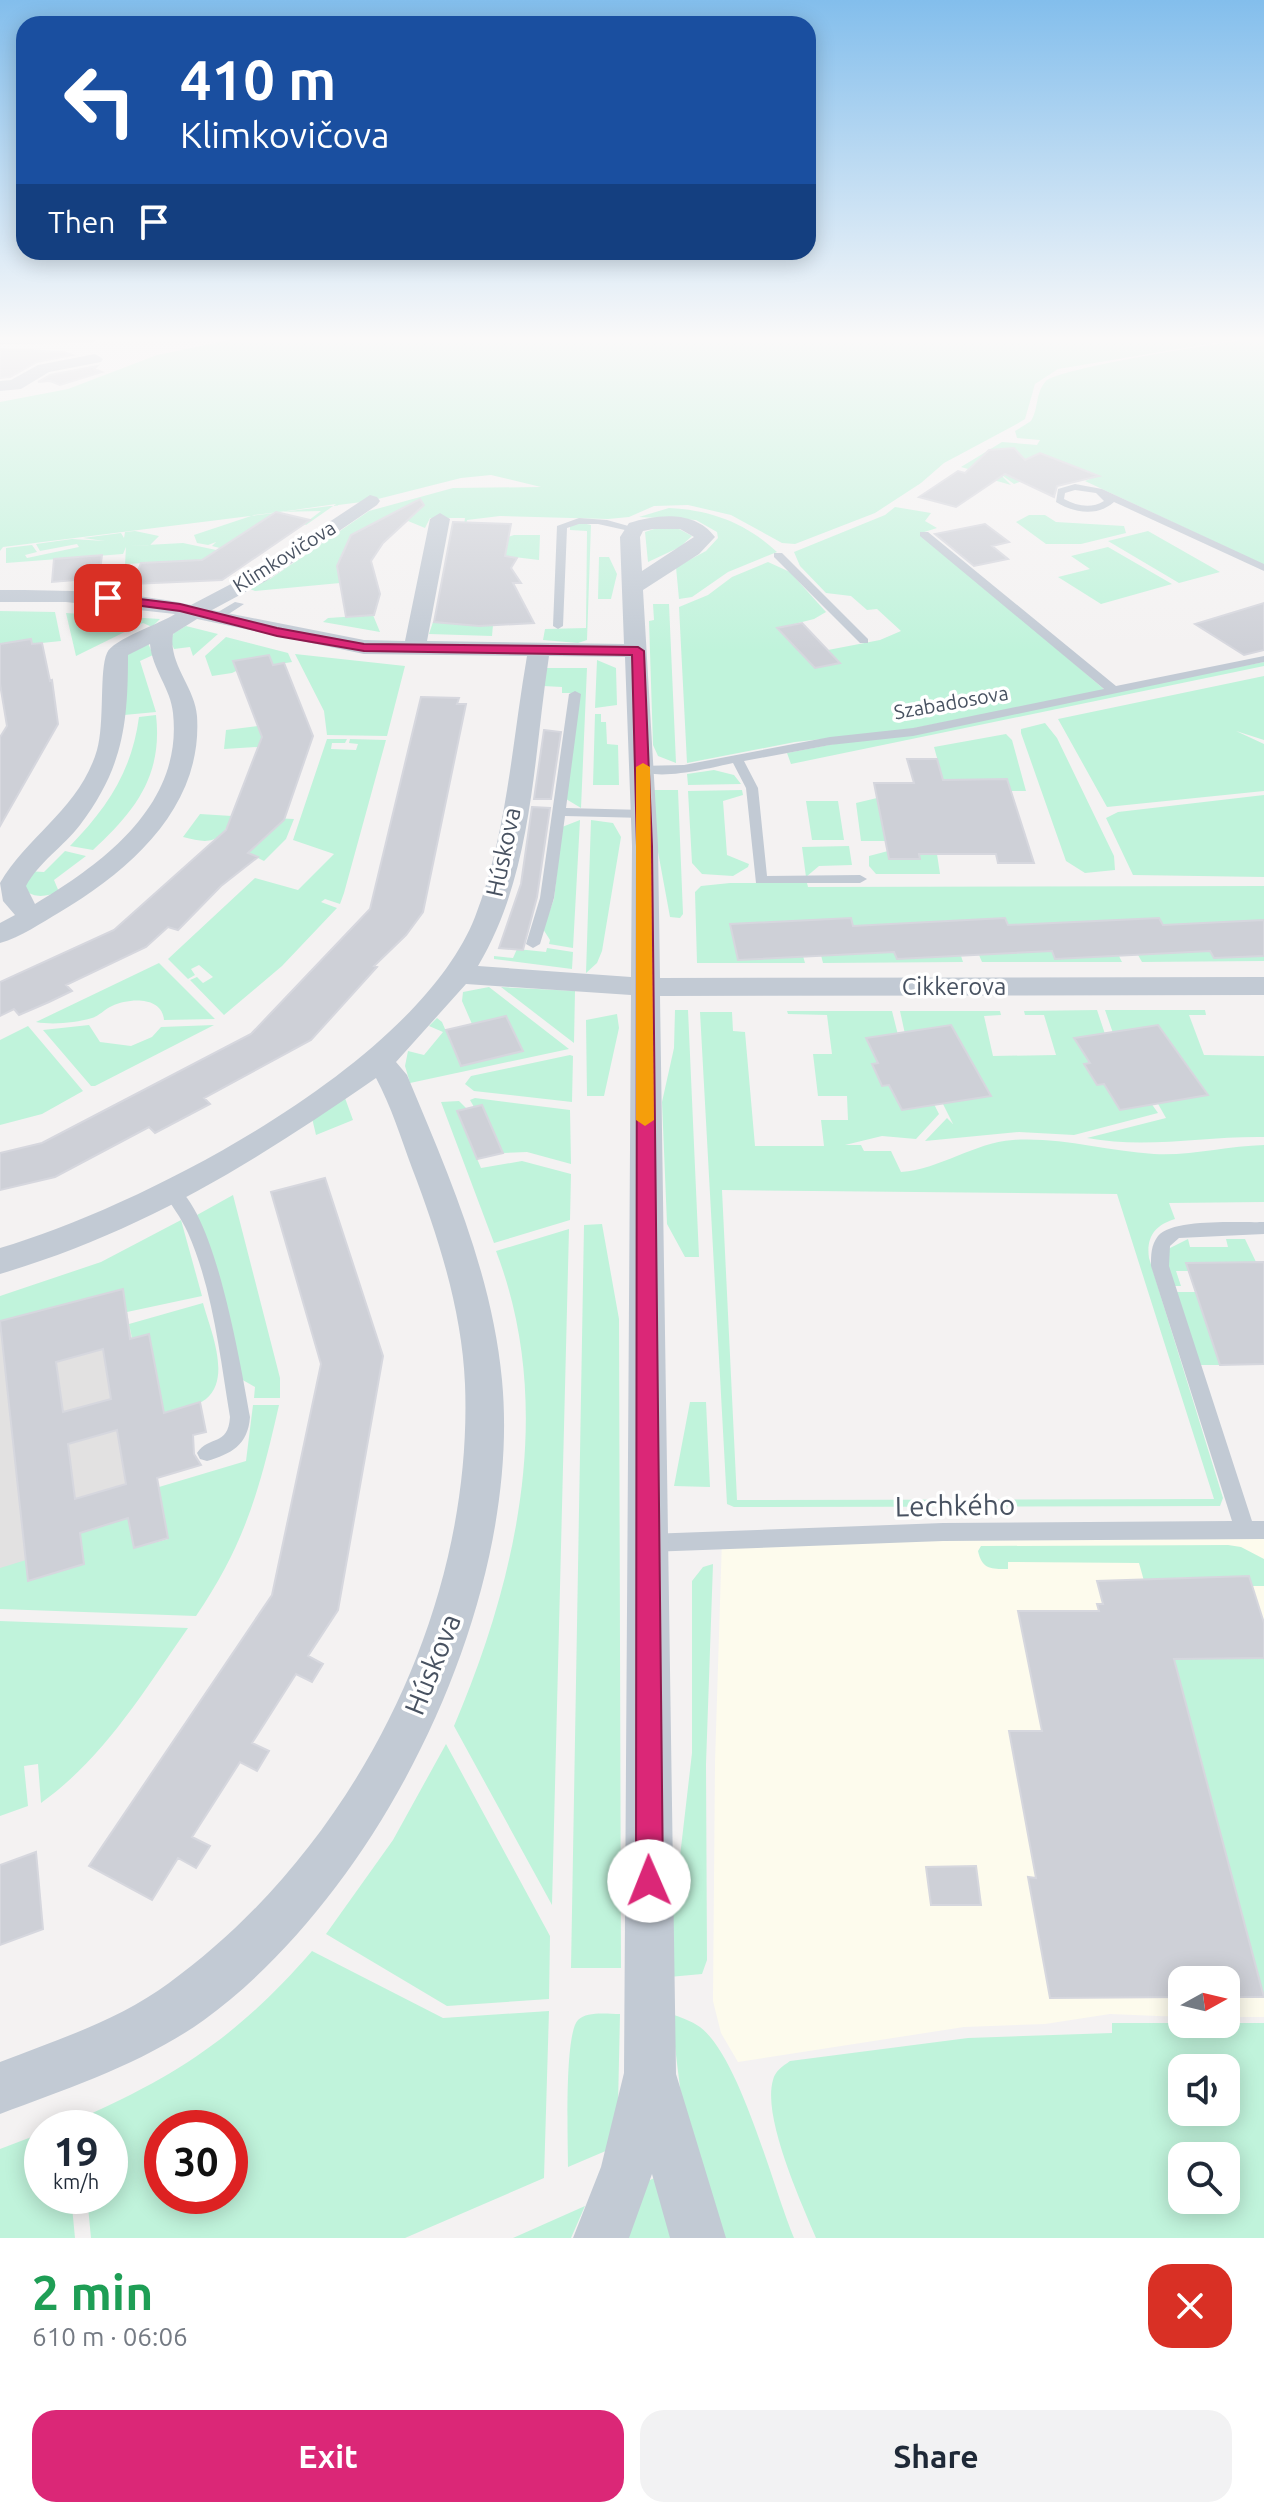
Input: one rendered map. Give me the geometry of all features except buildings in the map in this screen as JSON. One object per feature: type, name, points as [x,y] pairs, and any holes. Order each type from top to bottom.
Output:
[{"type":"street","name":"Klimkovičova","points":[[208,614],[237,586],[259,577],[370,501]]},
{"type":"street","points":[[414,650],[440,519]]},
{"type":"street","points":[[601,2238],[628,2167],[650,2073],[644,814],[635,586],[630,537],[634,529],[649,523],[685,524],[699,529],[705,537],[698,545],[649,573],[635,586]]},
{"type":"street","name":"Klimkovičova","points":[[0,596],[128,600],[208,614],[342,645],[414,650],[548,639],[638,651]]},
{"type":"street","points":[[32,917],[17,901],[12,886],[21,870],[69,822],[100,772],[109,751],[116,713],[115,658],[123,647],[208,614]]},
{"type":"street","points":[[0,934],[61,902],[117,859],[159,812],[177,784],[186,749],[187,725],[183,701],[160,644],[163,631]]},
{"type":"street","name":"Húskova","points":[[0,1261],[64,1241],[170,1190],[273,1132],[378,1062],[430,1011],[459,974],[497,896],[548,639]]},
{"type":"street","name":"Cikkerova","points":[[459,974],[644,987],[1264,986]]},
{"type":"street","name":"Húskova","points":[[0,2088],[123,2037],[186,2002],[255,1947],[312,1884],[393,1757],[447,1634],[463,1585],[476,1519],[482,1461],[484,1385],[465,1272],[391,1075],[378,1062]]},
{"type":"street","points":[[650,2073],[698,2238]]},
{"type":"lane","points":[[1152,515],[1063,503],[1058,493],[1083,487],[1105,494],[1152,515],[1264,568]]},
{"type":"lane","points":[[1091,509],[1109,504],[1105,494]]},
{"type":"lane","points":[[548,639],[562,526],[582,521],[634,529]]},
{"type":"lane","points":[[924,534],[1114,691]]},
{"type":"lane","points":[[778,555],[864,641]]},
{"type":"lane","points":[[208,614],[239,604]]},
{"type":"lane","name":"Szabadosova","points":[[643,769],[684,769],[830,741],[913,732],[1264,659]]},
{"type":"lane","points":[[533,944],[547,898],[575,694]]},
{"type":"lane","points":[[737,759],[752,788],[761,880],[860,879]]},
{"type":"lane","points":[[559,812],[644,814]]},
{"type":"lane","points":[[170,1190],[189,1212],[210,1276],[240,1417],[237,1437],[229,1445],[207,1453]]},
{"type":"lane","points":[[1255,1530],[1203,1396],[1160,1266],[1159,1248],[1165,1237],[1176,1232],[1264,1228]]},
{"type":"lane","name":"Lechkého","points":[[647,1543],[943,1532],[1255,1530]]},
{"type":"shaded area","points":[[123,1289],[168,1538],[0,1602],[0,1310]]},
{"type":"shaded area","points":[[1264,1530],[1264,2017],[1240,2017],[1240,1966],[1168,1966],[1168,2016],[1110,2014],[1045,2024],[964,2027],[738,2062],[721,2033],[713,2001],[715,1762],[722,1539]]},
{"type":"green space","points":[[0,442],[982,442],[944,463],[921,483],[875,513],[795,544],[782,543],[731,515],[688,505],[654,506],[629,517],[608,519],[500,516],[467,520],[452,608],[465,518],[430,518],[425,528],[391,514],[360,532],[344,549],[338,570],[340,583],[255,591],[245,587],[270,579],[369,511],[453,488],[541,487],[491,475],[461,478],[370,501],[3,547],[0,551]]},
{"type":"green space","points":[[1001,442],[1037,445],[1039,442],[1264,442],[1264,565],[1085,481],[1097,476],[1079,468],[1003,474],[1017,479],[1048,472],[1014,484],[999,473],[1011,485],[961,467]]},
{"type":"green space","points":[[336,504],[306,525],[321,511],[279,512]]},
{"type":"green space","points":[[895,507],[931,513],[925,521],[937,528],[921,533],[1105,690],[905,730],[795,742],[687,763],[679,607],[708,595],[732,577],[768,562],[790,572],[826,612],[814,619],[778,628],[839,663],[828,650],[880,640],[901,631],[877,609],[867,610],[851,596],[826,593],[800,566],[794,552],[885,515]]},
{"type":"green space","points":[[669,508],[727,520],[753,533],[777,552],[728,572],[692,597],[679,599],[676,567],[706,551],[718,538],[717,532],[696,520],[639,517]]},
{"type":"green space","points":[[275,512],[223,546],[231,551],[212,546],[216,542],[208,545],[197,543],[194,535],[254,515]]},
{"type":"green space","points":[[1029,515],[1045,515],[1056,522],[1124,526],[1126,533],[1081,544],[1046,544],[1016,522]]},
{"type":"green space","points":[[582,523],[591,525],[587,640],[578,643],[543,640],[545,629],[586,628],[587,531],[570,530],[570,526]]},
{"type":"green space","points":[[657,528],[679,529],[692,536],[680,547],[648,562],[645,532]]},
{"type":"green space","points":[[1148,531],[1220,572],[1179,583],[1108,541]]},
{"type":"green space","points":[[125,532],[159,536],[150,545],[183,543],[221,551],[217,560],[125,564],[126,547],[123,554],[6,563],[6,548],[32,545],[37,552],[25,555],[27,558],[79,547],[77,544],[40,551],[36,544],[72,539],[105,541],[83,538],[121,533],[124,538]]},
{"type":"green space","points":[[540,535],[539,560],[505,556],[508,537]]},
{"type":"green space","points":[[1108,547],[1172,584],[1101,604],[1058,577],[1090,569],[1071,556]]},
{"type":"green space","points":[[599,557],[609,557],[617,574],[611,599],[598,599]]},
{"type":"green space","points":[[653,604],[669,604],[676,763],[658,756],[653,745],[649,621],[654,620]]},
{"type":"green space","points":[[0,611],[55,612],[61,641],[32,644],[30,639],[0,644]]},
{"type":"green space","points":[[66,613],[160,619],[152,627],[143,623],[76,656]]},
{"type":"green space","points":[[373,615],[380,632],[323,622],[328,618]]},
{"type":"green space","points":[[433,622],[493,625],[492,636],[429,634]]},
{"type":"green space","points":[[186,626],[218,634],[193,656],[190,647],[174,649],[170,640],[174,633]]},
{"type":"green space","points":[[226,637],[288,653],[292,662],[273,665],[269,655],[232,673],[212,676],[205,656]]},
{"type":"green space","points":[[148,643],[153,655],[140,661],[156,712],[124,715],[126,653]]},
{"type":"green space","points":[[295,654],[405,666],[387,736],[327,735],[324,711]]},
{"type":"green space","points":[[597,660],[616,668],[617,705],[595,708]]},
{"type":"green space","points":[[1264,662],[1264,666],[791,764],[787,753]]},
{"type":"green space","points":[[545,668],[587,668],[581,808],[566,799],[579,693],[562,693],[562,687],[543,686]]},
{"type":"green space","points":[[1264,676],[1264,740],[1236,731],[1264,744],[1264,791],[1107,807],[1058,719]]},
{"type":"green space","points":[[595,714],[601,714],[601,722],[606,722],[607,744],[618,745],[619,785],[593,785]]},
{"type":"green space","points":[[156,715],[155,756],[143,791],[122,821],[93,850],[70,846],[116,788],[130,755],[139,717]]},
{"type":"green space","points":[[1045,723],[1057,738],[1114,856],[1115,870],[1085,873],[1066,861],[1021,733],[1021,729]]},
{"type":"green space","points":[[258,726],[262,737],[258,747],[224,749],[226,730]]},
{"type":"green space","points":[[1006,734],[1012,740],[1026,791],[1011,791],[1007,779],[944,783],[934,747]]},
{"type":"green space","points":[[327,739],[347,739],[345,743],[332,743],[331,749],[356,750],[358,744],[349,743],[350,739],[386,740],[340,904],[325,899],[321,902],[337,908],[282,966],[224,1015],[190,980],[197,977],[203,983],[213,977],[199,965],[191,969],[195,975],[188,979],[168,959],[255,878],[298,890],[334,854],[293,840]]},
{"type":"green space","points":[[714,770],[734,775],[741,784],[688,785],[687,774]]},
{"type":"green space","points":[[654,790],[678,790],[683,914],[680,918],[670,917],[656,841]]},
{"type":"green space","points":[[742,790],[743,795],[723,801],[727,855],[749,864],[748,867],[733,876],[702,874],[692,863],[688,791]]},
{"type":"green space","points":[[1264,795],[1264,877],[1133,875],[1106,818],[1118,812]]},
{"type":"green space","points":[[877,798],[886,841],[861,841],[856,803]]},
{"type":"green space","points":[[806,801],[838,801],[844,840],[812,840]]},
{"type":"green space","points":[[200,814],[232,816],[223,832],[213,840],[183,837]]},
{"type":"green space","points":[[273,818],[294,819],[286,839],[264,861],[248,853],[261,841]]},
{"type":"green space","points":[[580,820],[573,948],[549,944],[550,940],[543,929],[554,899],[562,827]]},
{"type":"green space","points":[[591,820],[613,823],[621,837],[602,951],[597,963],[586,973]]},
{"type":"green space","points":[[849,846],[852,865],[819,866],[806,877],[802,847]]},
{"type":"green space","points":[[65,851],[86,856],[54,880],[59,892],[37,896],[25,890],[27,871],[44,872]]},
{"type":"green space","points":[[888,851],[890,859],[920,859],[919,854],[937,854],[940,874],[876,874],[869,866],[869,856]]},
{"type":"green space","points":[[807,883],[808,887],[1264,886],[1264,920],[1195,924],[1214,958],[1264,956],[1264,961],[1142,962],[1138,955],[1177,952],[1159,918],[1040,924],[1055,959],[1119,956],[1122,962],[982,962],[979,955],[1020,953],[1005,918],[885,924],[897,959],[961,956],[963,962],[823,963],[821,955],[861,953],[851,918],[730,925],[738,960],[803,956],[805,963],[697,963],[695,892],[701,886]]},
{"type":"green space","points":[[547,948],[573,952],[572,969],[494,959],[494,956],[513,958],[517,949],[546,952]]},
{"type":"green space","points":[[159,963],[215,1019],[164,1020],[162,1012],[151,1003],[127,1001],[85,1020],[36,1022]]},
{"type":"green space","points":[[489,987],[569,1049],[410,1083],[405,1066],[408,1051],[424,1055],[443,1032],[429,1026],[437,1018],[442,1022],[461,1066],[523,1051],[506,1016],[472,1024],[462,1001],[463,992]]},
{"type":"green space","points":[[501,987],[575,991],[574,1043]]},
{"type":"green space","points":[[675,1010],[688,1010],[699,1257],[685,1257],[667,1224],[662,1102],[674,1048]]},
{"type":"green space","points":[[1097,1010],[1105,1034],[1075,1038],[1090,1063],[1084,1064],[1104,1084],[1120,1110],[1151,1103],[1158,1113],[1074,1135],[1019,1132],[925,1141],[947,1118],[953,1124],[942,1102],[991,1095],[951,1026],[905,1034],[900,1011],[1000,1011],[1001,1015],[984,1016],[993,1056],[1056,1055],[1044,1015],[1025,1015],[1024,1011]]},
{"type":"green space","points":[[1105,1010],[1205,1010],[1206,1015],[1189,1015],[1204,1055],[1264,1056],[1264,1137],[1154,1142],[1087,1138],[1166,1118],[1157,1102],[1207,1095],[1158,1025],[1113,1033]]},
{"type":"green space","points":[[787,1011],[892,1011],[898,1035],[866,1039],[878,1063],[872,1065],[882,1085],[889,1085],[902,1110],[934,1104],[939,1114],[916,1139],[882,1136],[845,1145],[861,1145],[864,1151],[891,1151],[901,1172],[1013,1140],[1049,1140],[1154,1154],[1264,1145],[1264,1202],[1169,1203],[1175,1219],[1157,1228],[1149,1244],[1149,1258],[1223,1498],[1220,1506],[734,1507],[727,1504],[700,1012],[732,1012],[733,1031],[745,1032],[755,1146],[824,1146],[821,1120],[848,1120],[847,1096],[818,1096],[813,1054],[832,1054],[827,1015],[788,1014]],"holes":[[[722,1190],[1117,1194],[1214,1499],[737,1500]]]},
{"type":"green space","points":[[617,1014],[619,1028],[604,1096],[587,1096],[586,1020]]},
{"type":"green space","points":[[89,1025],[100,1042],[131,1046],[152,1037],[161,1027],[214,1025],[91,1086],[43,1030]]},
{"type":"green space","points":[[28,1026],[83,1091],[42,1114],[0,1125],[0,1040]]},
{"type":"green space","points":[[573,1056],[572,1102],[474,1091],[465,1084],[471,1076]]},
{"type":"green space","points":[[345,1098],[353,1120],[316,1135],[312,1118]]},
{"type":"green space","points":[[475,1098],[570,1110],[571,1164],[527,1152],[503,1153],[482,1105],[474,1107],[470,1100]]},
{"type":"green space","points":[[459,1101],[467,1109],[457,1112],[481,1168],[522,1161],[571,1174],[570,1220],[494,1243],[441,1102]]},
{"type":"green space","points":[[233,1195],[280,1378],[280,1398],[254,1398],[255,1387],[241,1379],[197,1215]]},
{"type":"green space","points":[[181,1220],[202,1296],[127,1312],[122,1289],[76,1301],[79,1326],[48,1309],[0,1321],[0,1296],[101,1262]]},
{"type":"green space","points":[[602,1224],[619,1319],[621,1968],[571,1968],[584,1225]]},
{"type":"green space","points":[[569,1229],[552,1905],[454,1726],[496,1611],[511,1552],[521,1492],[526,1431],[524,1370],[514,1310],[496,1251]]},
{"type":"green space","points":[[1188,1239],[1190,1247],[1228,1247],[1226,1239],[1245,1239],[1256,1262],[1186,1263],[1189,1271],[1176,1271],[1181,1286],[1174,1286],[1166,1258],[1168,1249]]},
{"type":"green space","points":[[1176,1292],[1196,1292],[1220,1365],[1199,1365]]},
{"type":"green space","points":[[203,1303],[217,1353],[214,1390],[197,1404],[164,1413],[149,1334],[132,1338],[129,1324]]},
{"type":"green space","points":[[690,1402],[706,1402],[710,1487],[674,1486]]},
{"type":"green space","points":[[253,1405],[279,1405],[265,1463],[239,1540],[196,1616],[0,1609],[0,1568],[26,1560],[84,1564],[80,1533],[128,1518],[135,1548],[168,1539],[159,1487],[246,1461]]},
{"type":"green space","points":[[981,1546],[1241,1547],[1264,1559],[1264,1586],[1252,1586],[1248,1576],[1174,1578],[1198,1659],[1264,1658],[1264,1997],[1153,1581],[1144,1581],[1139,1563],[1008,1562],[1008,1569],[997,1569],[985,1565],[978,1551]]},
{"type":"green space","points":[[713,1564],[706,1764],[707,1960],[702,1974],[669,1977],[669,1951],[692,1753],[692,1581],[703,1567]]},
{"type":"green space","points":[[0,1621],[188,1628],[122,1722],[84,1766],[41,1803],[38,1764],[24,1766],[28,1806],[0,1816]]},
{"type":"green space","points":[[446,1744],[550,1936],[549,1999],[447,2006],[326,1934],[393,1840]]},
{"type":"green space","points":[[312,1951],[443,2018],[549,2011],[544,2178],[405,2238],[91,2238],[89,2214],[128,2214],[128,2110],[99,2110],[147,2086],[206,2050],[259,2006]]},
{"type":"green space","points":[[620,2014],[618,2106],[608,2150],[568,2167],[569,2066],[574,2029],[578,2020],[587,2015]]},
{"type":"green space","points":[[671,2014],[700,2027],[715,2043],[729,2066],[754,2125],[794,2238],[717,2238],[682,2104]]},
{"type":"green space","points":[[1112,2023],[1168,2023],[1168,2038],[1240,2038],[1240,2023],[1264,2023],[1264,2238],[816,2238],[778,2137],[771,2096],[777,2071],[790,2061],[968,2038],[1112,2033]]},
{"type":"green space","points":[[24,2140],[24,2214],[73,2214],[75,2238],[0,2238],[0,2149]]},
{"type":"green space","points":[[659,2176],[676,2238],[615,2238],[634,2187]]},
{"type":"green space","points":[[585,2206],[571,2238],[513,2238]]},
{"type":"slow traffic","points":[[643,767],[645,1120]]},
{"type":"route","points":[[108,598],[180,608],[342,645],[433,650],[638,651],[645,846],[649,1881]]}]
